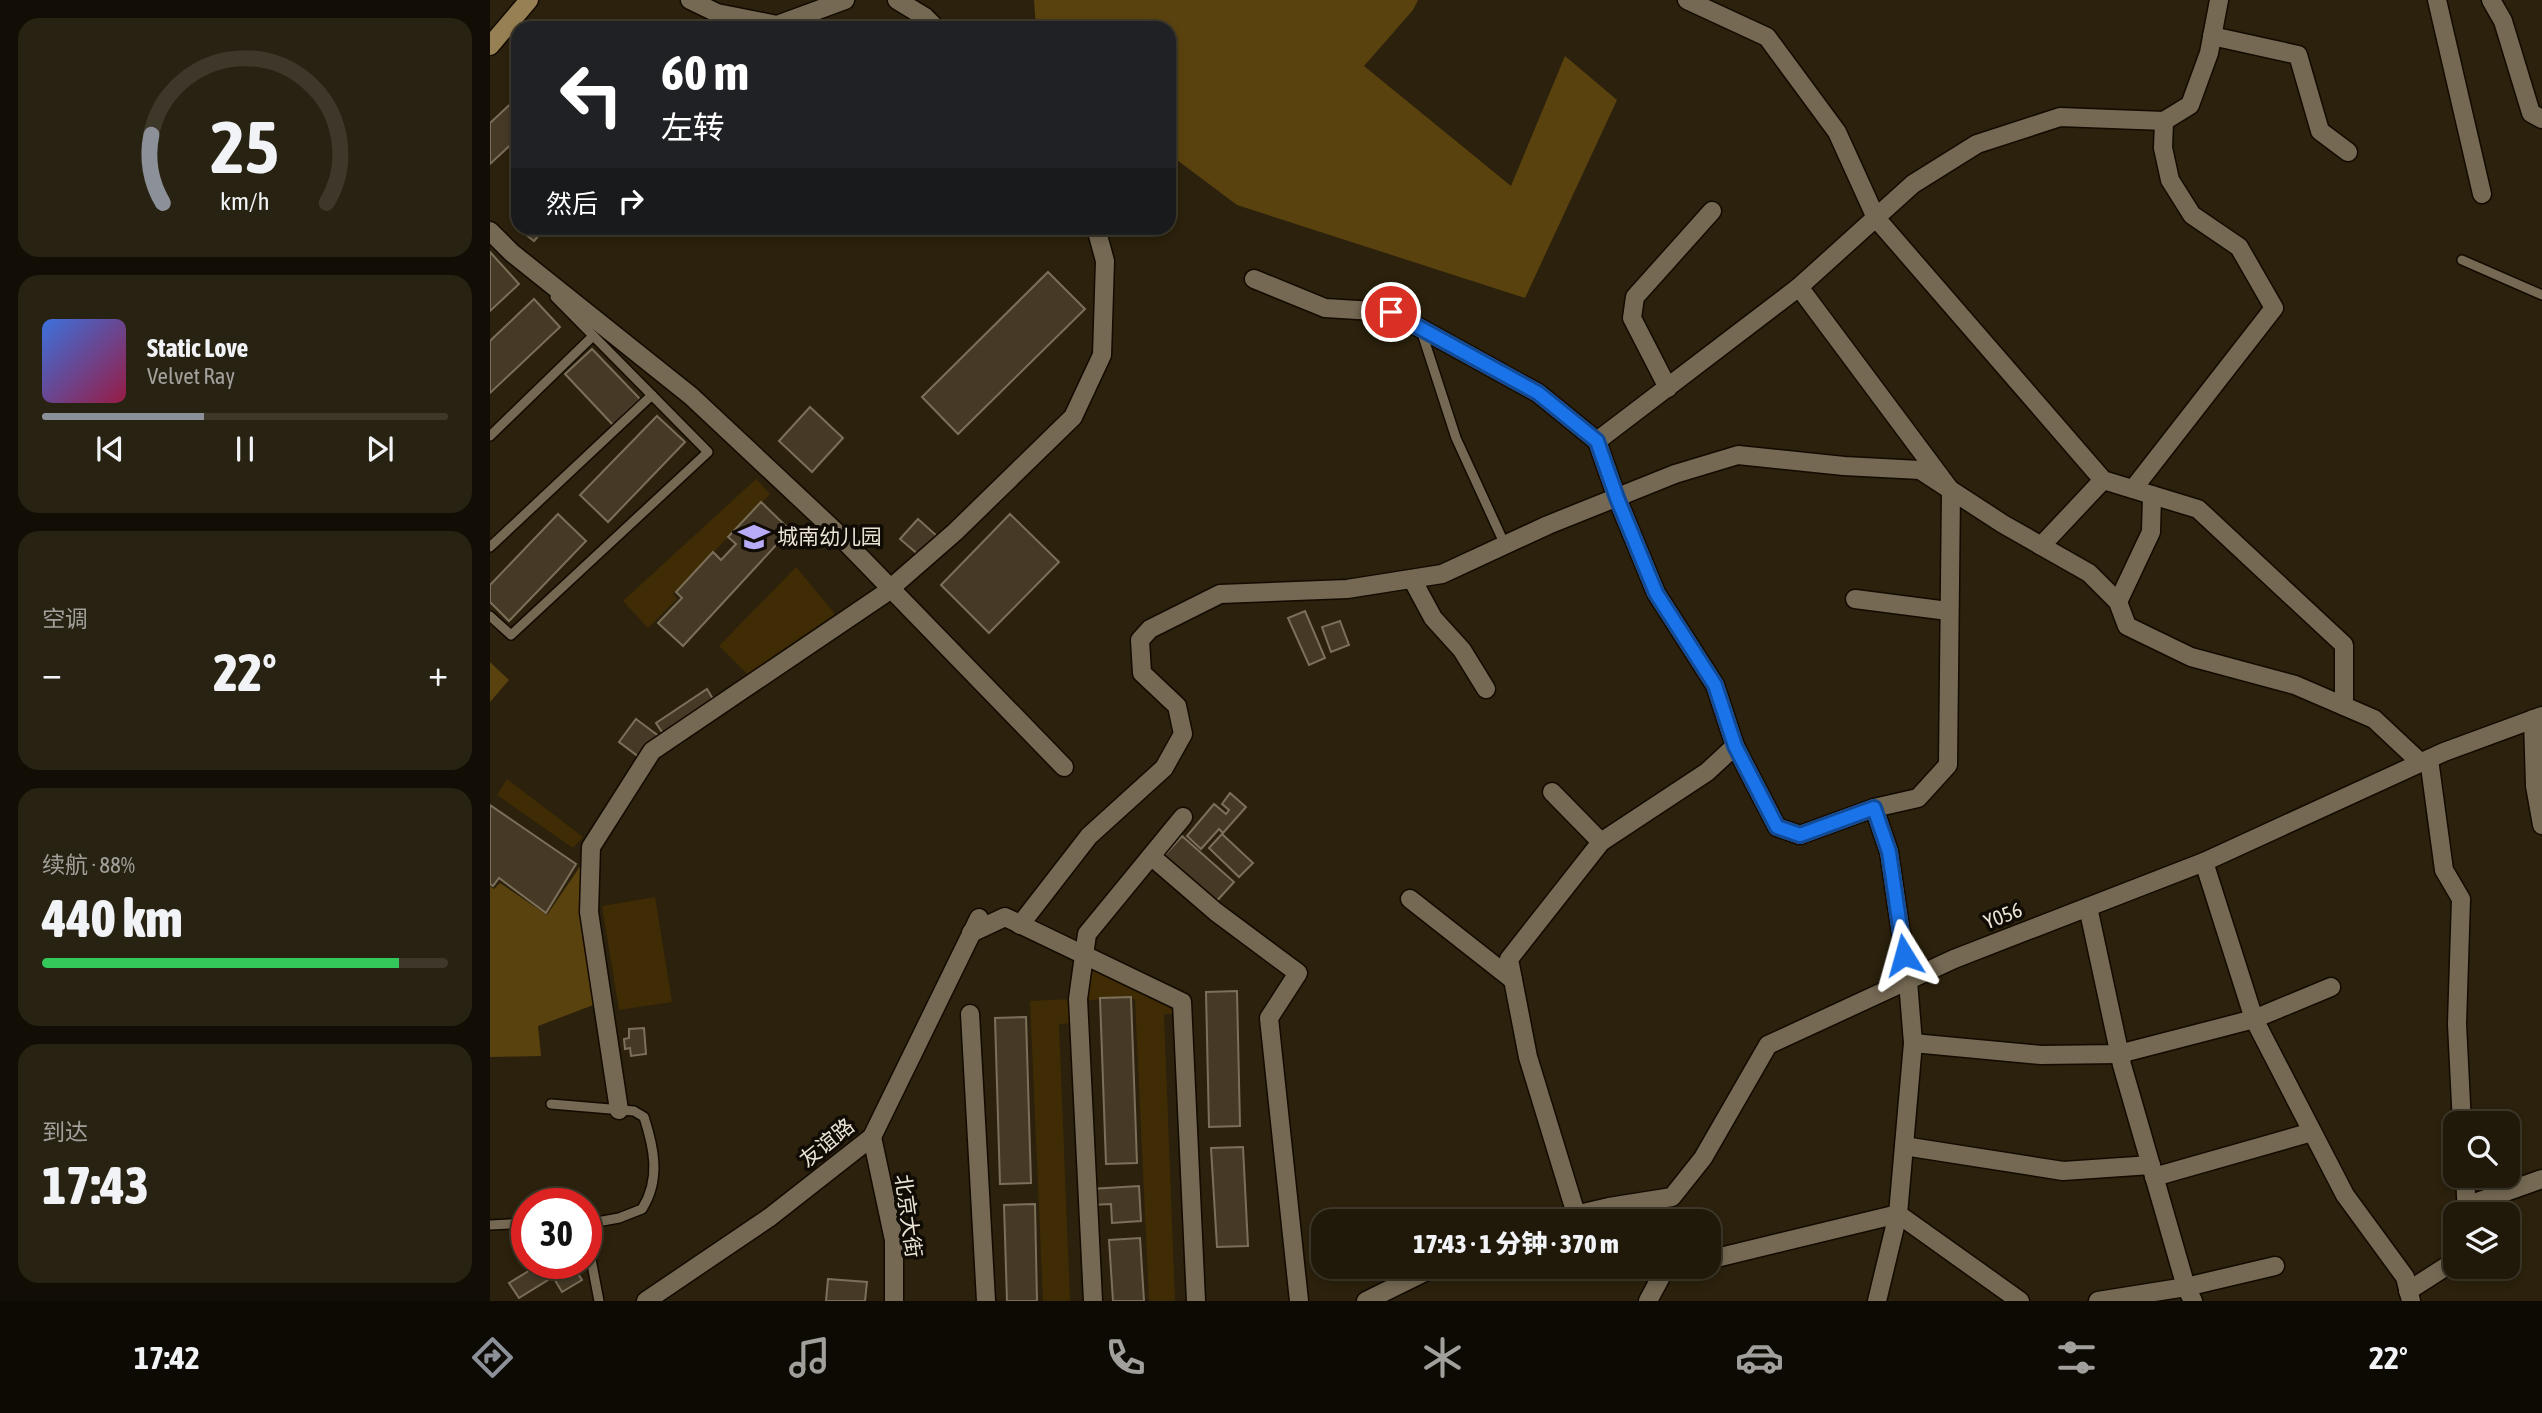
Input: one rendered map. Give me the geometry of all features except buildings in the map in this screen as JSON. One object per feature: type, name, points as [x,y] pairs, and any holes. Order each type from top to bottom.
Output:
[{"type":"main road","points":[[511,21],[529,0]]},
{"type":"main road","points":[[490,46],[511,21]]},
{"type":"street","points":[[690,0],[717,13],[757,21]]},
{"type":"street","points":[[788,21],[845,0]]},
{"type":"street","points":[[897,0],[929,21]]},
{"type":"street","points":[[1687,0],[1767,37],[1837,132],[1876,218],[2103,480],[2198,509],[2344,645],[2344,706]]},
{"type":"street","points":[[1597,441],[1799,287],[1913,184],[1977,144],[2060,117],[2164,121],[2190,105],[2209,53],[2219,0]]},
{"type":"street","points":[[2437,0],[2482,194]]},
{"type":"street","points":[[2491,0],[2502,21],[2531,113],[2542,120]]},
{"type":"street","points":[[2502,0],[2502,21]]},
{"type":"street","points":[[2212,36],[2298,55],[2320,131],[2348,152]]},
{"type":"street","points":[[2133,489],[2274,308],[2239,247],[2192,215],[2170,180],[2163,148],[2164,121]]},
{"type":"street","points":[[1668,388],[1632,318],[1635,297],[1712,211]]},
{"type":"street","points":[[490,231],[512,253],[691,396],[834,530],[1064,767]]},
{"type":"street","points":[[619,1110],[589,912],[591,847],[652,751],[891,588],[956,532],[1073,417],[1102,355],[1105,261],[1098,235]]},
{"type":"street","points":[[1254,279],[1325,308],[1391,312],[1538,393],[1597,441],[1656,593],[1715,685],[1735,746],[1777,827],[1800,835],[1874,808],[1918,797],[1948,765],[1951,491],[1799,287]]},
{"type":"street","points":[[1196,1301],[1182,1002],[1020,925],[1089,836],[1164,768],[1183,734],[1177,706],[1142,673],[1140,640],[1150,629],[1220,594],[1347,589],[1442,575],[1505,545],[1675,474],[1738,455],[1844,466],[1920,470],[2089,573],[2118,602],[2127,626],[2191,657],[2295,685],[2374,719],[2425,761],[2444,870],[2461,899],[2457,1024],[2461,1111]]},
{"type":"street","points":[[2041,546],[2103,480]]},
{"type":"street","points":[[2118,602],[2151,532],[2152,495]]},
{"type":"street","points":[[1412,579],[1433,618],[1462,650],[1486,689]]},
{"type":"street","points":[[1855,599],[1948,611]]},
{"type":"street","points":[[2537,718],[2535,786],[2542,825]]},
{"type":"street","name":"Y056","points":[[1621,1209],[1672,1197],[1703,1158],[1768,1045],[1954,959],[2204,862],[2425,761],[2537,718]]},
{"type":"street","points":[[1579,1209],[1528,1057],[1509,959],[1601,842],[1707,772],[1735,746]]},
{"type":"street","points":[[1552,792],[1601,842]]},
{"type":"street","points":[[1874,808],[1889,852],[1908,981],[1913,1044],[1898,1214],[1877,1301]]},
{"type":"street","points":[[1093,1301],[1078,999],[1087,934],[1183,817]]},
{"type":"street","points":[[1150,856],[1216,912],[1298,973],[1269,1018],[1299,1301]]},
{"type":"street","points":[[2204,862],[2254,1018],[2345,1195],[2405,1278],[2410,1296],[2443,1270]]},
{"type":"street","points":[[1410,899],[1513,981]]},
{"type":"street","points":[[2088,907],[2119,1054],[2190,1294]]},
{"type":"street","name":"友谊路","points":[[646,1301],[770,1217],[872,1137],[975,925],[1005,917],[1020,925]]},
{"type":"street","points":[[1913,1044],[2041,1055],[2119,1054],[2254,1018],[2331,987]]},
{"type":"street","points":[[970,1013],[986,1301]]},
{"type":"street","points":[[1904,1146],[2063,1171],[2153,1171],[2312,1132]]},
{"type":"street","name":"北京大街","points":[[872,1137],[894,1240],[894,1301]]},
{"type":"street","points":[[2486,1202],[2542,1179]]},
{"type":"street","points":[[1721,1257],[1898,1214],[2020,1301]]},
{"type":"street","points":[[2098,1301],[2190,1294],[2276,1266]]},
{"type":"street","points":[[1366,1301],[1411,1279]]},
{"type":"street","points":[[1648,1301],[1661,1279]]},
{"type":"lane","points":[[490,616],[511,635],[708,452],[512,253]]},
{"type":"lane","points":[[2462,260],[2542,295]]},
{"type":"lane","points":[[1421,329],[1456,438],[1505,545]]},
{"type":"lane","points":[[490,436],[593,336]]},
{"type":"lane","points":[[490,547],[652,396]]},
{"type":"lane","points":[[551,1104],[634,1111],[644,1116],[653,1147],[654,1185],[642,1209],[602,1221]]},
{"type":"lane","points":[[490,1225],[511,1224]]},
{"type":"lane","points":[[595,1279],[599,1301]]},
{"type":"shaded area","points":[[1034,0],[1418,0],[1413,10],[1364,66],[1511,186],[1565,56],[1617,100],[1525,298],[1237,205],[1176,159],[1176,21],[1036,21]]},
{"type":"shaded area","points":[[756,479],[770,494],[673,594],[677,599],[648,628],[623,601]]},
{"type":"shaded area","points":[[796,567],[835,614],[747,674],[719,646]]},
{"type":"shaded area","points":[[490,662],[509,680],[490,702]]},
{"type":"shaded area","points":[[507,779],[583,837],[573,848],[497,795]]},
{"type":"shaded area","points":[[581,865],[596,1004],[538,1026],[541,1056],[490,1057],[490,886],[494,889],[500,883],[547,915]]},
{"type":"shaded area","points":[[655,897],[672,1002],[619,1010],[602,906]]},
{"type":"shaded area","points":[[1096,969],[1166,1003],[1177,1014],[1164,1014],[1175,1301],[1149,1301],[1135,999],[1086,1000],[1088,972]]},
{"type":"shaded area","points":[[1071,999],[1071,1023],[1059,1024],[1070,1301],[1043,1301],[1030,1001]]},
{"type":"place","name":"城南幼儿园","points":[[754,537]]},
{"type":"route","points":[[1391,312],[1538,393],[1597,441],[1656,593],[1715,685],[1735,746],[1777,827],[1800,835],[1874,808],[1889,852],[1904,955]]}]
